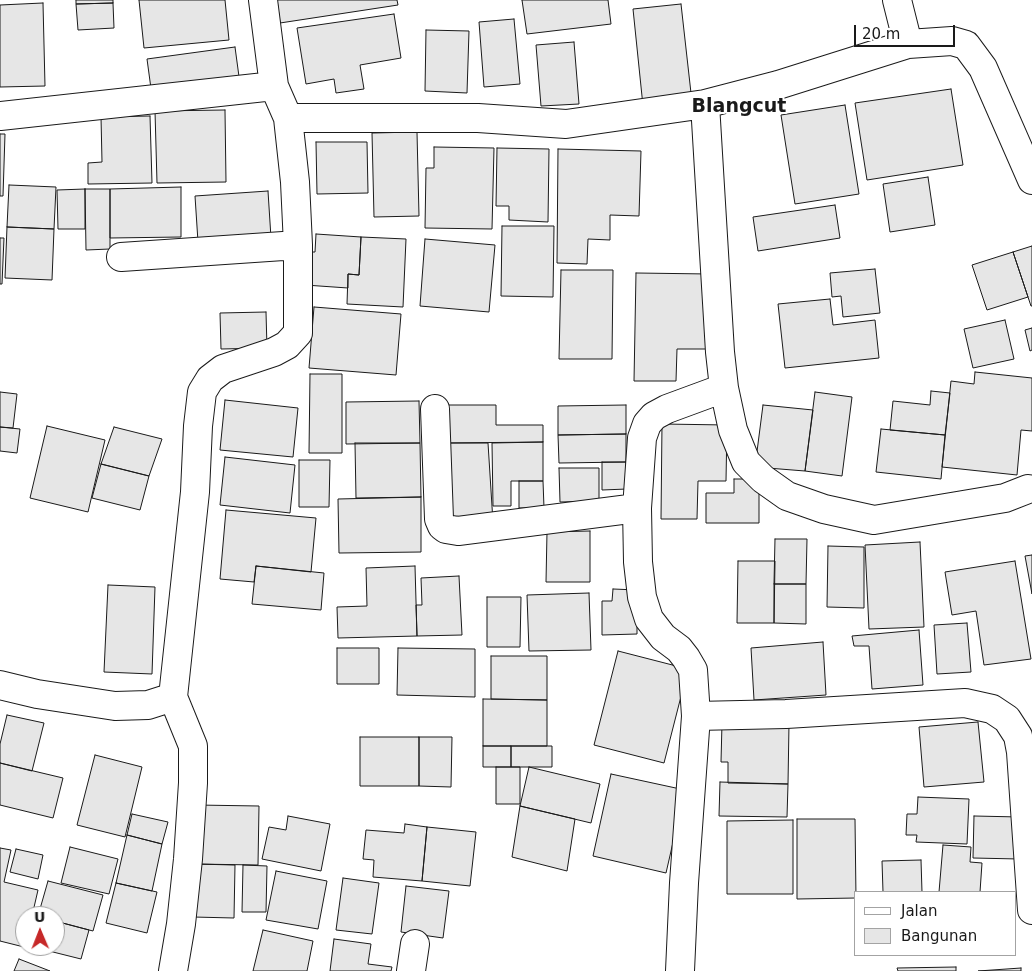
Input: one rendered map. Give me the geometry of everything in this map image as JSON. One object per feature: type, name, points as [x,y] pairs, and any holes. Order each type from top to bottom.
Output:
[{"type":"street","points":[[173,971],[181,924],[193,783],[193,746],[173,697],[195,492],[198,426],[202,392],[210,378],[223,369],[274,352],[287,345],[298,333],[298,245],[295,182],[288,118],[274,86],[263,0]]},
{"type":"street","points":[[897,0],[908,44]]},
{"type":"street","points":[[288,118],[478,118],[566,124],[705,104],[778,85],[908,44],[952,41],[966,44],[983,68],[1032,180]]},
{"type":"street","points":[[0,116],[274,86]]},
{"type":"street","points":[[705,104],[720,352],[724,388],[733,430],[746,462],[763,479],[787,496],[824,509],[874,520],[1005,498],[1028,489]]},
{"type":"street","points":[[121,257],[298,245]]},
{"type":"street","points":[[680,971],[684,883],[696,716],[693,670],[686,658],[663,637],[649,618],[642,597],[638,562],[637,508],[642,438],[646,424],[654,416],[666,409],[724,388]]},
{"type":"street","points":[[435,409],[439,519],[442,526],[446,529],[458,531],[637,508]]},
{"type":"street","points":[[0,685],[37,694],[115,706],[148,705],[173,697]]},
{"type":"street","points":[[696,716],[786,714],[965,704],[992,709],[1007,719],[1018,736],[1029,851],[1032,910]]},
{"type":"street","points":[[411,971],[415,944]]},
{"type":"building","points":[[76,0],[113,0],[113,3],[76,4]]},
{"type":"building","points":[[139,0],[225,0],[229,40],[144,48]]},
{"type":"building","points":[[277,0],[397,0],[398,5],[280,23]]},
{"type":"building","points":[[522,0],[608,0],[611,24],[527,34]]},
{"type":"building","points":[[43,3],[45,86],[0,87],[0,5]]},
{"type":"building","points":[[113,3],[114,28],[78,30],[76,4]]},
{"type":"building","points":[[681,4],[692,102],[643,106],[633,9]]},
{"type":"building","points":[[394,14],[401,58],[360,65],[364,89],[336,93],[334,79],[306,84],[297,28]]},
{"type":"building","points":[[514,19],[520,84],[484,87],[479,22]]},
{"type":"building","points":[[426,30],[469,31],[467,93],[425,91]]},
{"type":"building","points":[[574,42],[579,104],[541,106],[536,45]]},
{"type":"building","points":[[235,47],[240,84],[152,96],[147,59]]},
{"type":"building","points":[[951,89],[963,165],[867,180],[855,103]]},
{"type":"building","points":[[845,105],[859,194],[795,204],[781,115]]},
{"type":"building","points":[[225,110],[226,182],[157,183],[155,111]]},
{"type":"building","points":[[150,116],[152,183],[88,184],[88,163],[102,162],[101,117]]},
{"type":"building","points":[[417,132],[419,216],[374,217],[372,133]]},
{"type":"building","points":[[0,134],[5,134],[3,196],[0,196]]},
{"type":"building","points":[[316,142],[367,142],[368,193],[317,194]]},
{"type":"building","points":[[434,147],[494,148],[492,229],[425,228],[426,168],[434,168]]},
{"type":"building","points":[[497,148],[549,149],[548,222],[509,220],[509,206],[496,206]]},
{"type":"building","points":[[558,149],[641,151],[639,216],[610,215],[610,240],[588,239],[587,264],[557,263]]},
{"type":"building","points":[[928,177],[935,225],[890,232],[883,184]]},
{"type":"building","points":[[9,185],[56,187],[54,229],[7,227]]},
{"type":"building","points":[[181,187],[181,237],[110,238],[110,189]]},
{"type":"building","points":[[85,189],[85,229],[58,229],[57,190]]},
{"type":"building","points":[[85,189],[110,189],[110,249],[86,250]]},
{"type":"building","points":[[268,191],[271,238],[198,242],[195,196]]},
{"type":"building","points":[[835,205],[840,238],[758,251],[753,217]]},
{"type":"building","points":[[502,226],[554,226],[553,297],[501,296]]},
{"type":"building","points":[[7,227],[54,229],[52,280],[5,278]]},
{"type":"building","points":[[316,234],[361,237],[359,275],[348,274],[348,288],[305,285],[306,252],[315,252]]},
{"type":"building","points":[[361,237],[406,239],[403,307],[347,304],[348,274],[359,275]]},
{"type":"building","points":[[0,238],[4,238],[2,284],[0,284]]},
{"type":"building","points":[[425,239],[495,245],[489,312],[420,306]]},
{"type":"building","points":[[1032,246],[1032,306],[1031,306],[1013,252]]},
{"type":"building","points":[[1013,252],[1028,297],[987,310],[972,265]]},
{"type":"building","points":[[875,269],[880,313],[843,317],[841,296],[832,297],[830,273]]},
{"type":"building","points":[[561,270],[613,270],[612,359],[559,359]]},
{"type":"building","points":[[636,273],[709,274],[708,349],[677,349],[676,381],[634,381]]},
{"type":"building","points":[[830,299],[833,325],[875,320],[879,358],[785,368],[778,304]]},
{"type":"building","points":[[314,307],[401,314],[396,375],[309,368]]},
{"type":"building","points":[[266,312],[267,348],[221,349],[220,313]]},
{"type":"building","points":[[1005,320],[1014,359],[973,368],[964,329]]},
{"type":"building","points":[[1032,328],[1032,350],[1030,351],[1025,330]]},
{"type":"building","points":[[975,372],[1032,378],[1032,431],[1021,430],[1017,475],[942,467],[951,381],[974,384]]},
{"type":"building","points":[[310,374],[342,374],[342,453],[309,453]]},
{"type":"building","points":[[931,391],[950,393],[945,435],[890,430],[893,401],[930,405]]},
{"type":"building","points":[[0,392],[17,394],[13,428],[0,427]]},
{"type":"building","points":[[815,392],[852,397],[842,476],[805,471]]},
{"type":"building","points":[[225,400],[298,408],[293,457],[220,450]]},
{"type":"building","points":[[419,401],[420,443],[346,444],[346,402]]},
{"type":"building","points":[[445,405],[496,405],[496,425],[543,425],[543,442],[445,443]]},
{"type":"building","points":[[626,405],[626,434],[558,435],[558,406]]},
{"type":"building","points":[[763,405],[813,410],[805,471],[755,467]]},
{"type":"building","points":[[662,424],[727,425],[726,481],[698,481],[697,519],[661,519]]},
{"type":"building","points":[[47,426],[105,440],[88,512],[30,498]]},
{"type":"building","points":[[0,427],[20,429],[17,453],[0,451]]},
{"type":"building","points":[[114,427],[162,439],[149,476],[101,464]]},
{"type":"building","points":[[881,429],[945,435],[941,479],[876,472]]},
{"type":"building","points":[[626,434],[626,462],[559,463],[558,435]]},
{"type":"building","points":[[543,442],[543,481],[511,481],[511,506],[493,506],[492,443]]},
{"type":"building","points":[[355,443],[420,443],[421,497],[356,498]]},
{"type":"building","points":[[445,443],[488,443],[493,522],[450,523]]},
{"type":"building","points":[[225,457],[295,465],[290,513],[220,505]]},
{"type":"building","points":[[299,460],[330,460],[329,507],[299,507]]},
{"type":"building","points":[[602,462],[626,462],[627,489],[602,490]]},
{"type":"building","points":[[101,464],[149,476],[140,510],[92,498]]},
{"type":"building","points":[[559,468],[599,468],[599,501],[560,502]]},
{"type":"building","points":[[734,479],[759,479],[759,523],[706,523],[706,493],[734,493]]},
{"type":"building","points":[[519,481],[543,481],[544,508],[519,508]]},
{"type":"building","points":[[421,497],[421,552],[339,553],[338,499]]},
{"type":"building","points":[[226,510],[316,518],[311,572],[256,566],[254,582],[220,579]]},
{"type":"building","points":[[590,531],[590,582],[546,582],[547,532]]},
{"type":"building","points":[[775,539],[807,539],[806,584],[774,584]]},
{"type":"building","points":[[920,542],[924,627],[869,629],[865,545]]},
{"type":"building","points":[[828,546],[864,547],[864,608],[827,607]]},
{"type":"building","points":[[1032,555],[1032,594],[1025,556]]},
{"type":"building","points":[[738,561],[775,561],[774,623],[737,623]]},
{"type":"building","points":[[1015,561],[1031,659],[984,665],[976,611],[952,615],[945,572]]},
{"type":"building","points":[[256,566],[324,573],[321,610],[252,604]]},
{"type":"building","points":[[415,566],[417,636],[338,638],[337,607],[367,606],[366,568]]},
{"type":"building","points":[[459,576],[462,635],[417,636],[416,605],[422,605],[421,578]]},
{"type":"building","points":[[774,584],[806,584],[806,624],[774,623]]},
{"type":"building","points":[[108,585],[155,587],[152,674],[104,672]]},
{"type":"building","points":[[613,589],[637,590],[637,634],[602,635],[602,601],[612,601]]},
{"type":"building","points":[[589,593],[591,650],[529,651],[527,595]]},
{"type":"building","points":[[487,597],[521,597],[520,647],[487,647]]},
{"type":"building","points":[[967,623],[971,672],[937,674],[934,625]]},
{"type":"building","points":[[919,630],[923,685],[872,689],[869,646],[854,646],[852,636]]},
{"type":"building","points":[[823,642],[826,695],[754,700],[751,648]]},
{"type":"building","points":[[337,648],[379,648],[379,684],[337,684]]},
{"type":"building","points":[[398,648],[475,649],[475,697],[397,695]]},
{"type":"building","points":[[618,651],[688,669],[664,763],[594,745]]},
{"type":"building","points":[[491,656],[547,656],[547,700],[491,699]]},
{"type":"building","points":[[483,699],[547,700],[547,746],[483,746]]},
{"type":"building","points":[[7,715],[44,723],[32,771],[0,763],[0,744]]},
{"type":"building","points":[[978,722],[984,782],[924,787],[919,727]]},
{"type":"building","points":[[722,723],[789,724],[788,784],[728,783],[728,762],[721,762]]},
{"type":"building","points":[[360,737],[419,737],[419,786],[360,786]]},
{"type":"building","points":[[419,737],[452,737],[451,787],[419,786]]},
{"type":"building","points":[[483,746],[511,746],[511,767],[483,767]]},
{"type":"building","points":[[511,746],[552,746],[552,767],[511,767]]},
{"type":"building","points":[[95,755],[142,767],[125,837],[77,825]]},
{"type":"building","points":[[0,763],[63,778],[53,818],[0,805]]},
{"type":"building","points":[[496,767],[520,767],[520,804],[496,804]]},
{"type":"building","points":[[529,767],[600,784],[591,823],[520,806]]},
{"type":"building","points":[[611,774],[685,790],[666,873],[593,856]]},
{"type":"building","points":[[720,782],[788,784],[787,817],[719,816]]},
{"type":"building","points":[[918,797],[969,799],[967,844],[916,842],[917,835],[906,835],[907,814],[917,814]]},
{"type":"building","points":[[196,805],[259,806],[258,865],[194,864]]},
{"type":"building","points":[[520,806],[575,819],[567,871],[512,857]]},
{"type":"building","points":[[132,814],[168,822],[162,844],[127,835]]},
{"type":"building","points":[[288,816],[330,824],[321,871],[262,859],[269,827],[286,830]]},
{"type":"building","points":[[974,816],[1020,817],[1019,859],[973,858]]},
{"type":"building","points":[[797,819],[855,819],[856,891],[854,891],[854,898],[797,899]]},
{"type":"building","points":[[793,820],[793,894],[727,894],[727,821]]},
{"type":"building","points":[[405,824],[427,827],[422,881],[373,877],[374,860],[363,859],[366,830],[404,833]]},
{"type":"building","points":[[427,827],[476,832],[470,886],[422,881]]},
{"type":"building","points":[[127,835],[162,844],[152,891],[116,883]]},
{"type":"building","points":[[943,845],[971,847],[970,862],[982,863],[980,891],[939,891]]},
{"type":"building","points":[[70,847],[118,859],[109,894],[61,883]]},
{"type":"building","points":[[0,848],[11,850],[4,882],[38,890],[34,906],[15,906],[15,945],[0,941]]},
{"type":"building","points":[[16,849],[43,855],[38,879],[10,872]]},
{"type":"building","points":[[921,860],[922,891],[883,891],[882,861]]},
{"type":"building","points":[[194,864],[235,865],[234,918],[193,917]]},
{"type":"building","points":[[243,865],[267,866],[266,912],[242,912]]},
{"type":"building","points":[[276,871],[327,881],[318,929],[266,920]]},
{"type":"building","points":[[343,878],[379,883],[372,934],[336,930]]},
{"type":"building","points":[[48,881],[103,895],[93,931],[65,924],[65,906],[41,906]]},
{"type":"building","points":[[116,883],[157,892],[147,933],[106,923]]},
{"type":"building","points":[[406,886],[449,891],[443,938],[401,932]]},
{"type":"building","points":[[65,924],[89,930],[81,959],[65,955]]},
{"type":"building","points":[[263,930],[313,941],[307,971],[253,971]]},
{"type":"building","points":[[334,939],[371,944],[368,964],[392,967],[391,971],[330,971]]},
{"type":"building","points":[[19,959],[50,971],[14,971]]},
{"type":"building","points":[[956,967],[956,971],[898,971],[897,968]]},
{"type":"building","points":[[1021,968],[1021,971],[978,971]]},
{"type":"district","name":"Blangcut","points":[[739,107]]}]
